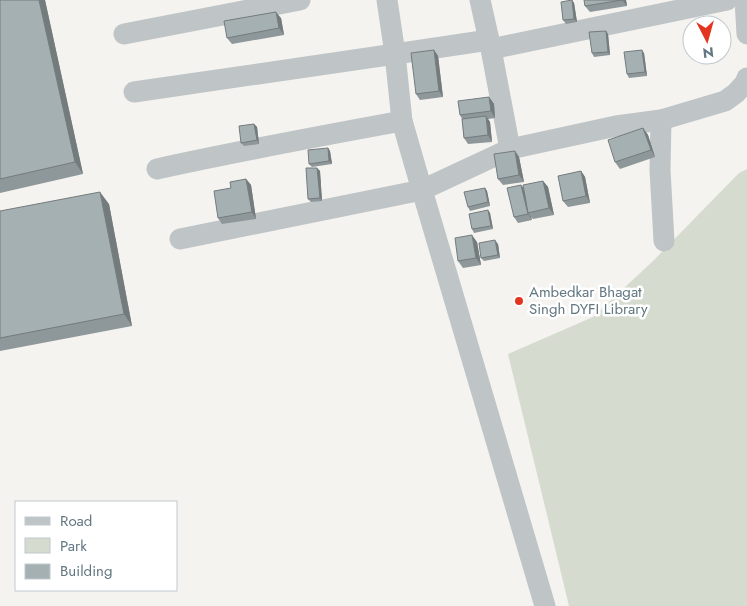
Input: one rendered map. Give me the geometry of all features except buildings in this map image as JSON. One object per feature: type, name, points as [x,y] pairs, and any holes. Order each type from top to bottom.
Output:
[{"type":"street","points":[[124,34],[300,0]]},
{"type":"street","points":[[387,0],[402,121],[545,606]]},
{"type":"street","points":[[480,0],[510,149]]},
{"type":"street","points":[[134,92],[395,54],[490,45],[727,0]]},
{"type":"street","points":[[745,0],[747,34]]},
{"type":"street","points":[[180,239],[422,190],[510,149],[616,126],[660,120],[725,101],[736,93],[747,78]]},
{"type":"street","points":[[660,120],[660,170],[664,241]]},
{"type":"street","points":[[157,169],[302,138],[402,121]]},
{"type":"green space","points":[[747,169],[747,606],[569,606],[508,354],[593,317],[653,261],[739,173]]},
{"type":"place","name":"Ambedkar Bhagat Singh DYFI Library","points":[[519,301]]}]
